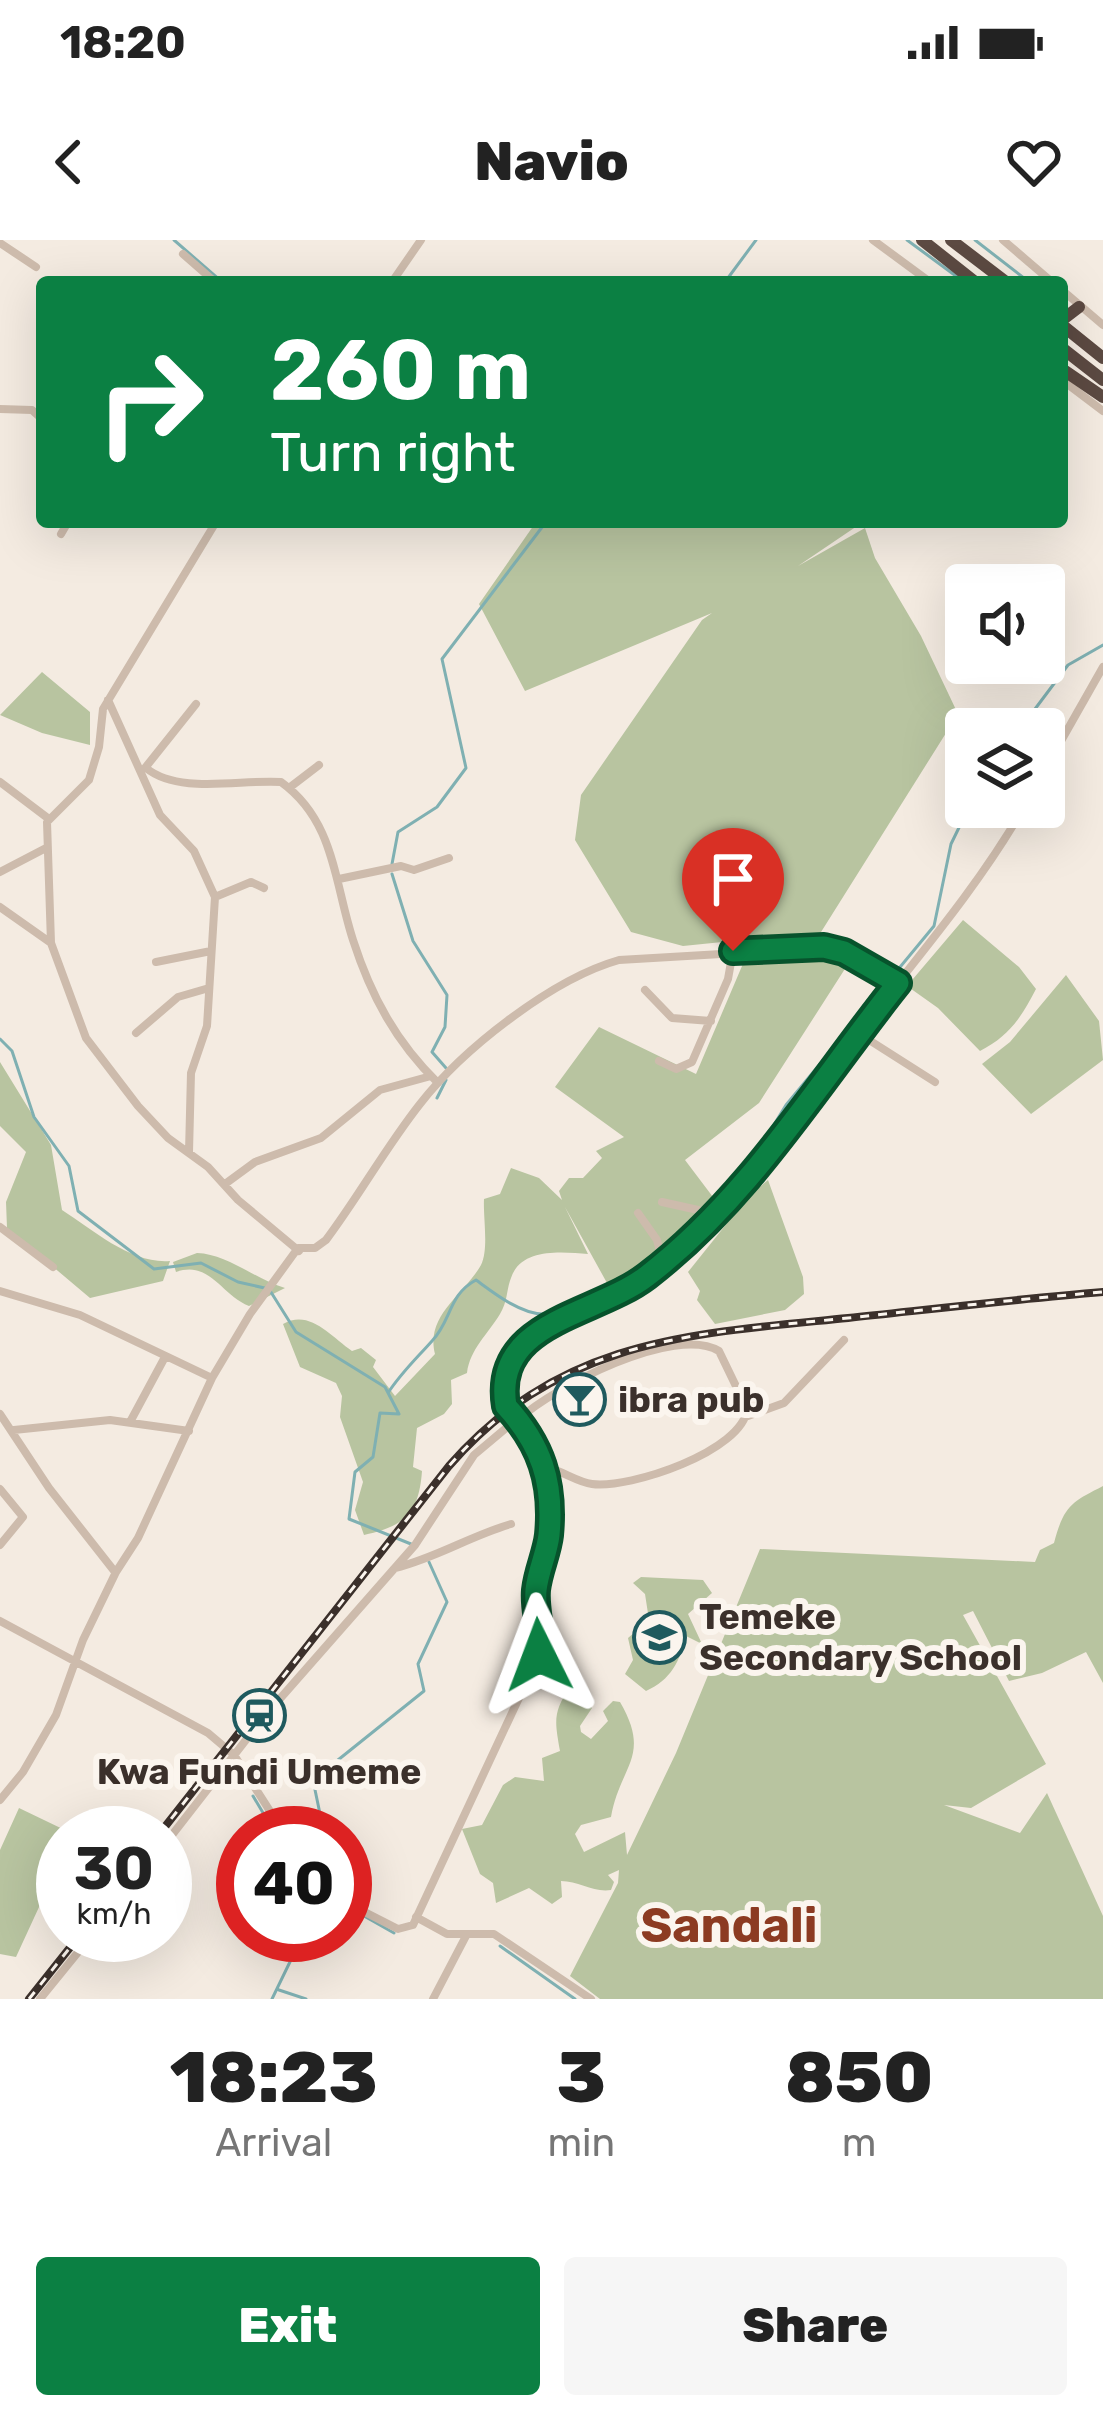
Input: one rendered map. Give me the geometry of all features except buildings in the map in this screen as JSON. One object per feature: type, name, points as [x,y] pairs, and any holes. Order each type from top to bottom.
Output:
[{"type":"highway","points":[[922,240],[967,276]]},
{"type":"highway","points":[[950,240],[998,276]]},
{"type":"highway","points":[[1068,317],[1079,307]]},
{"type":"highway","points":[[1068,327],[1103,358]]},
{"type":"highway","points":[[1068,353],[1103,380]]},
{"type":"highway","points":[[1068,373],[1103,397]]},
{"type":"street","points":[[396,276],[421,240]]},
{"type":"street","points":[[872,240],[922,276]]},
{"type":"street","points":[[1003,240],[1045,276]]},
{"type":"street","points":[[0,243],[36,267]]},
{"type":"street","points":[[183,254],[208,276]]},
{"type":"street","points":[[1068,296],[1103,325]]},
{"type":"street","points":[[1068,385],[1103,411]]},
{"type":"street","points":[[0,409],[36,413]]},
{"type":"street","points":[[61,534],[64,528]]},
{"type":"street","points":[[212,528],[107,700],[94,769],[78,795],[49,819],[51,943],[86,1038],[99,1058],[155,1125],[299,1250]]},
{"type":"street","points":[[1065,734],[1103,667]]},
{"type":"street","points":[[107,700],[160,814],[194,851],[214,897],[206,1032],[191,1072],[189,1152]]},
{"type":"street","points":[[143,771],[196,704]]},
{"type":"street","points":[[289,788],[319,765]]},
{"type":"street","points":[[143,771],[237,784],[273,781],[289,788],[318,820],[366,978],[399,1041],[435,1079]]},
{"type":"street","points":[[0,782],[49,819]]},
{"type":"street","points":[[372,1916],[403,1931],[416,1917],[539,1655],[542,1631],[536,1591],[549,1537],[548,1468],[519,1418],[506,1406],[504,1377],[512,1354],[527,1337],[613,1299],[712,1220],[898,983],[1009,828]]},
{"type":"street","points":[[0,872],[46,848]]},
{"type":"street","points":[[338,879],[392,868],[414,871],[449,858]]},
{"type":"street","points":[[214,897],[251,882],[263,888]]},
{"type":"street","points":[[0,907],[51,943]]},
{"type":"street","points":[[0,1800],[38,1748],[116,1572],[139,1538],[212,1378],[250,1314],[299,1250],[326,1240],[435,1079],[513,1019],[607,963],[824,947],[844,952],[898,983]]},
{"type":"street","points":[[156,962],[212,951]]},
{"type":"street","points":[[659,1061],[676,1069],[692,1062],[728,979],[733,951]]},
{"type":"street","points":[[136,1033],[178,997],[209,988]]},
{"type":"street","points":[[645,990],[672,1018],[711,1021]]},
{"type":"street","points":[[858,1033],[935,1082]]},
{"type":"street","points":[[225,1184],[255,1162],[321,1138],[380,1090],[435,1079]]},
{"type":"street","points":[[662,1202],[698,1210],[712,1220]]},
{"type":"street","points":[[638,1213],[657,1240],[663,1263]]},
{"type":"street","points":[[0,1227],[53,1267]]},
{"type":"street","points":[[0,1291],[80,1315],[212,1378]]},
{"type":"street","points":[[548,1468],[592,1484],[644,1478],[694,1460],[748,1416],[795,1394],[844,1340]]},
{"type":"street","points":[[192,1809],[418,1541],[474,1455],[519,1418],[604,1367],[700,1344],[719,1351],[748,1416]]},
{"type":"street","points":[[130,1422],[165,1357]]},
{"type":"street","points":[[0,1414],[49,1488],[116,1572]]},
{"type":"street","points":[[14,1430],[90,1421],[189,1431]]},
{"type":"street","points":[[0,1490],[23,1517],[0,1545]]},
{"type":"street","points":[[394,1568],[511,1524]]},
{"type":"street","points":[[0,1621],[169,1709],[234,1755],[267,1806]]},
{"type":"street","points":[[416,1917],[435,1931],[494,1934],[591,1999]]},
{"type":"street","points":[[434,1999],[466,1936]]},
{"type":"street","points":[[40,1999],[70,1962]]},
{"type":"green space","points":[[532,528],[854,528],[798,566],[865,528],[875,558],[921,636],[955,708],[945,708],[945,735],[811,948],[846,951],[850,961],[759,1103],[685,1160],[719,1205],[623,1289],[607,1283],[565,1207],[588,1254],[533,1256],[516,1268],[503,1309],[476,1349],[467,1373],[451,1380],[452,1404],[444,1414],[417,1428],[413,1467],[422,1471],[413,1507],[400,1522],[364,1535],[355,1510],[363,1482],[340,1417],[342,1396],[336,1383],[300,1367],[283,1324],[311,1322],[352,1351],[361,1348],[376,1360],[373,1367],[395,1396],[435,1354],[433,1340],[441,1316],[481,1265],[484,1199],[500,1194],[511,1168],[539,1178],[562,1200],[559,1191],[569,1178],[583,1178],[602,1158],[596,1151],[624,1137],[555,1087],[599,1027],[696,1074],[745,959],[770,947],[787,947],[772,937],[683,946],[631,932],[575,840],[581,795],[702,620],[712,613],[525,691],[479,604]]},
{"type":"green space","points":[[42,672],[90,712],[90,745],[42,733],[0,715]]},
{"type":"green space","points":[[963,920],[1019,967],[1036,989],[1013,1025],[980,1051],[938,1008],[907,986]]},
{"type":"green space","points":[[1066,975],[1099,1021],[1103,1060],[1031,1114],[982,1064],[1010,1042]]},
{"type":"green space","points":[[0,1062],[51,1145],[62,1210],[127,1252],[170,1261],[163,1281],[90,1298],[7,1228],[6,1202],[26,1152],[0,1126]]},
{"type":"green space","points":[[768,1180],[803,1277],[804,1294],[785,1310],[715,1324],[697,1300],[700,1291],[688,1272],[748,1197]]},
{"type":"green space","points":[[197,1253],[285,1288],[249,1306],[207,1275],[176,1272],[173,1262]]},
{"type":"green space","points":[[1103,1486],[1103,1683],[1086,1652],[1042,1673],[1009,1681],[973,1611],[963,1615],[1046,1764],[971,1808],[944,1805],[1020,1833],[1047,1793],[1103,1916],[1103,1999],[600,1999],[570,1976],[618,1883],[619,1870],[608,1875],[614,1882],[611,1890],[561,1881],[562,1897],[552,1904],[529,1888],[496,1903],[493,1883],[480,1874],[462,1829],[482,1825],[503,1785],[515,1777],[544,1781],[542,1758],[560,1751],[556,1717],[571,1686],[592,1708],[580,1726],[591,1739],[608,1721],[603,1711],[613,1701],[620,1702],[629,1721],[634,1749],[611,1817],[581,1825],[575,1834],[584,1852],[625,1832],[627,1855],[676,1753],[760,1549],[1035,1562],[1040,1550],[1054,1543],[1071,1506]]},
{"type":"green space","points":[[641,1577],[703,1580],[712,1593],[688,1614],[702,1644],[686,1636],[673,1669],[646,1691],[625,1674],[633,1660],[628,1638],[649,1620],[645,1594],[633,1583]]},
{"type":"green space","points":[[19,1808],[36,1816],[36,1914],[16,1957],[0,1954],[0,1850]]},
{"type":"waterway","points":[[174,240],[215,276]]},
{"type":"waterway","points":[[729,276],[756,240]]},
{"type":"waterway","points":[[907,240],[956,276]]},
{"type":"waterway","points":[[975,240],[1021,276]]},
{"type":"waterway","points":[[392,864],[398,832],[437,807],[466,768],[442,659],[541,528]]},
{"type":"waterway","points":[[1036,708],[1068,665],[1103,645]]},
{"type":"waterway","points":[[707,1211],[750,1164],[786,1105],[934,926],[951,844],[959,828]]},
{"type":"waterway","points":[[392,874],[413,941],[447,995],[445,1027],[432,1052],[446,1068]]},
{"type":"waterway","points":[[0,1039],[12,1051],[34,1117],[69,1166],[78,1211],[154,1269],[201,1263],[238,1282],[269,1289],[296,1332],[385,1387],[399,1414],[380,1413],[373,1457],[355,1472],[349,1519],[411,1544]]},
{"type":"waterway","points":[[437,1098],[446,1080]]},
{"type":"waterway","points":[[388,1393],[438,1333],[460,1293],[476,1280],[525,1310],[560,1312],[603,1292],[700,1217]]},
{"type":"waterway","points":[[318,1806],[314,1785],[328,1768],[424,1691],[418,1664],[447,1602],[429,1562]]},
{"type":"waterway","points":[[253,1796],[259,1806]]},
{"type":"waterway","points":[[372,1921],[394,1933]]},
{"type":"waterway","points":[[500,1946],[575,1999]]},
{"type":"waterway","points":[[272,1999],[290,1962]]},
{"type":"waterway","points":[[279,1990],[306,1999]]},
{"type":"railway","points":[[181,1806],[449,1466],[492,1424],[536,1391],[583,1367],[682,1338],[1103,1292]]},
{"type":"railway","points":[[29,1999],[58,1962]]},
{"type":"place","name":"ibra pub","points":[[579,1399]]},
{"type":"place","name":"Temeke Secondary School","points":[[660,1637]]},
{"type":"place","name":"Kwa Fundi Umeme","points":[[259,1715]]},
{"type":"district","name":"Sandali","points":[[729,1925]]},
{"type":"route","points":[[539,1655],[542,1631],[536,1591],[549,1537],[549,1475],[519,1419],[506,1406],[504,1377],[512,1354],[527,1337],[548,1325],[599,1306],[632,1287],[694,1237],[749,1178],[898,983],[844,952],[824,947],[733,951]]}]
